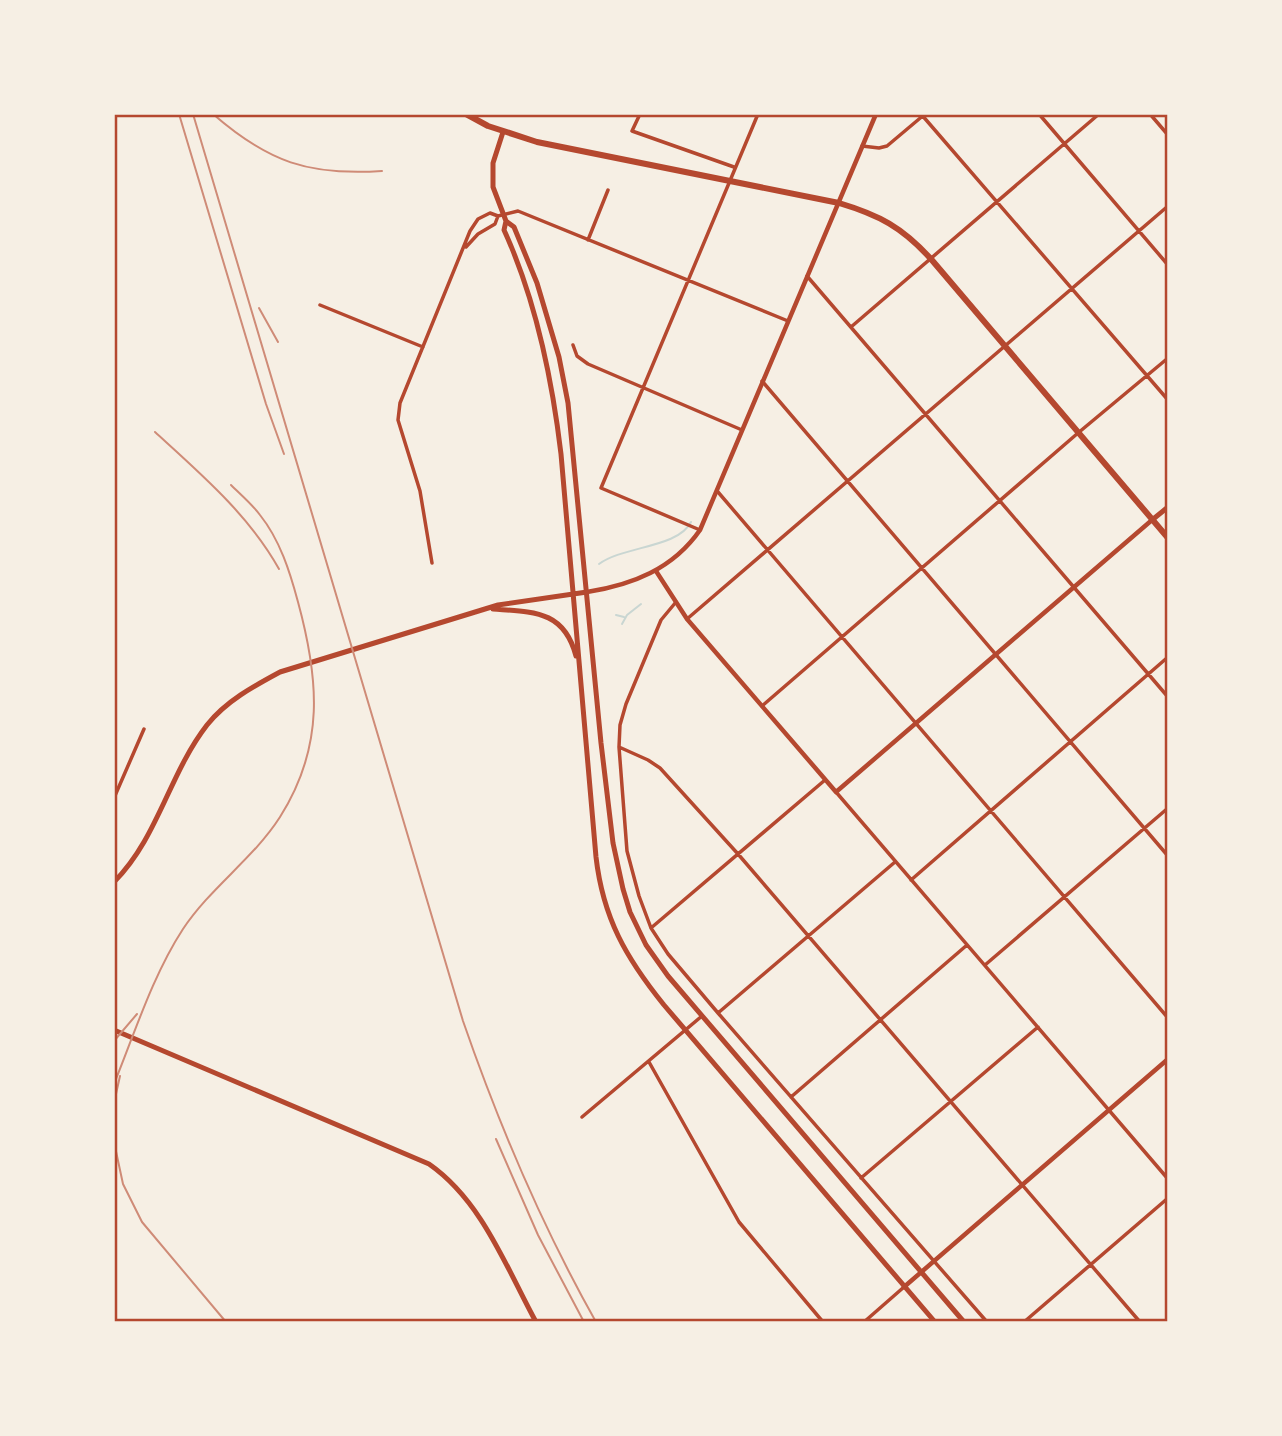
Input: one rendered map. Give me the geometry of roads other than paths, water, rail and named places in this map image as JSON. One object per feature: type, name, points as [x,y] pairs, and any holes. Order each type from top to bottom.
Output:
[{"type":"main road","points":[[466,114],[503,132],[537,142],[838,203],[873,214],[897,226],[931,259],[1168,538]]},
{"type":"main road","points":[[503,132],[491,177],[494,193],[500,215],[514,227],[537,283],[562,369],[571,420],[607,804],[622,889],[635,923],[646,945],[668,976],[964,1322]]},
{"type":"main road","points":[[506,221],[504,230],[531,306],[552,391],[561,454],[596,857],[607,913],[632,962],[686,1031],[935,1322]]},
{"type":"main road","points":[[1152,520],[1168,507]]},
{"type":"main road","points":[[114,882],[148,837],[190,752],[206,726],[237,697],[280,672],[486,608],[522,600],[587,592]]},
{"type":"main road","points":[[486,608],[531,612],[554,620],[565,630],[572,642],[580,675]]},
{"type":"main road","points":[[114,1030],[408,1154],[435,1168],[457,1186],[480,1218],[536,1322]]},
{"type":"street","points":[[640,114],[632,131],[735,168]]},
{"type":"street","points":[[700,530],[601,488],[758,114]]},
{"type":"street","points":[[587,592],[624,586],[656,571],[678,555],[700,530],[876,114]]},
{"type":"street","points":[[862,146],[887,146],[923,114],[1168,400]]},
{"type":"street","points":[[1038,114],[1168,265]]},
{"type":"street","points":[[851,327],[1099,114]]},
{"type":"street","points":[[1150,114],[1168,135]]},
{"type":"street","points":[[588,240],[608,190]]},
{"type":"street","points":[[687,619],[1168,206]]},
{"type":"street","points":[[432,563],[420,491],[398,420],[401,399],[470,231],[478,219],[490,213],[500,215],[522,212],[788,321]]},
{"type":"street","points":[[463,250],[478,234],[495,224],[500,215]]},
{"type":"street","points":[[807,276],[1168,698]]},
{"type":"street","points":[[320,305],[423,347]]},
{"type":"street","points":[[573,345],[580,359],[742,430]]},
{"type":"street","points":[[762,706],[1168,358]]},
{"type":"street","points":[[762,381],[1168,856]]},
{"type":"street","points":[[718,492],[1168,1018]]},
{"type":"street","points":[[836,792],[1152,520]]},
{"type":"street","points":[[656,571],[687,619],[1168,1179]]},
{"type":"street","points":[[676,603],[662,620],[626,704],[620,725],[619,747],[627,851],[639,896],[652,928],[668,954],[718,1013],[987,1322]]},
{"type":"street","points":[[911,880],[1168,657]]},
{"type":"street","points":[[114,798],[116,786],[144,729]]},
{"type":"street","points":[[619,747],[660,768],[1140,1322]]},
{"type":"street","points":[[652,928],[825,780]]},
{"type":"street","points":[[985,965],[1168,808]]},
{"type":"street","points":[[718,1013],[896,862]]},
{"type":"street","points":[[791,1097],[967,944]]},
{"type":"street","points":[[582,1117],[702,1016]]},
{"type":"street","points":[[861,1178],[1038,1027]]},
{"type":"street","points":[[864,1322],[1168,1059]]},
{"type":"street","points":[[649,1062],[739,1222],[823,1322]]},
{"type":"street","points":[[1024,1322],[1168,1198]]},
{"type":"waterway","points":[[599,564],[609,558],[675,537],[691,522]]},
{"type":"waterway","points":[[622,624],[627,615],[641,604]]},
{"type":"waterway","points":[[616,615],[624,617]]},
{"type":"railway","points":[[179,114],[266,404],[284,454]]},
{"type":"railway","points":[[193,114],[463,1021],[523,1175],[596,1322]]},
{"type":"railway","points":[[213,114],[252,144],[291,162],[333,171],[382,171]]},
{"type":"railway","points":[[259,308],[278,342]]},
{"type":"railway","points":[[155,432],[238,513],[267,549],[279,569]]},
{"type":"railway","points":[[114,1084],[145,1004],[172,947],[194,914],[280,817],[295,791],[311,738],[314,712],[310,658],[292,579],[267,525],[231,485]]},
{"type":"railway","points":[[114,1041],[137,1014]]},
{"type":"railway","points":[[114,1103],[120,1076]]},
{"type":"railway","points":[[496,1139],[538,1235],[584,1322]]},
{"type":"railway","points":[[114,1142],[123,1184],[142,1222],[226,1322]]}]
